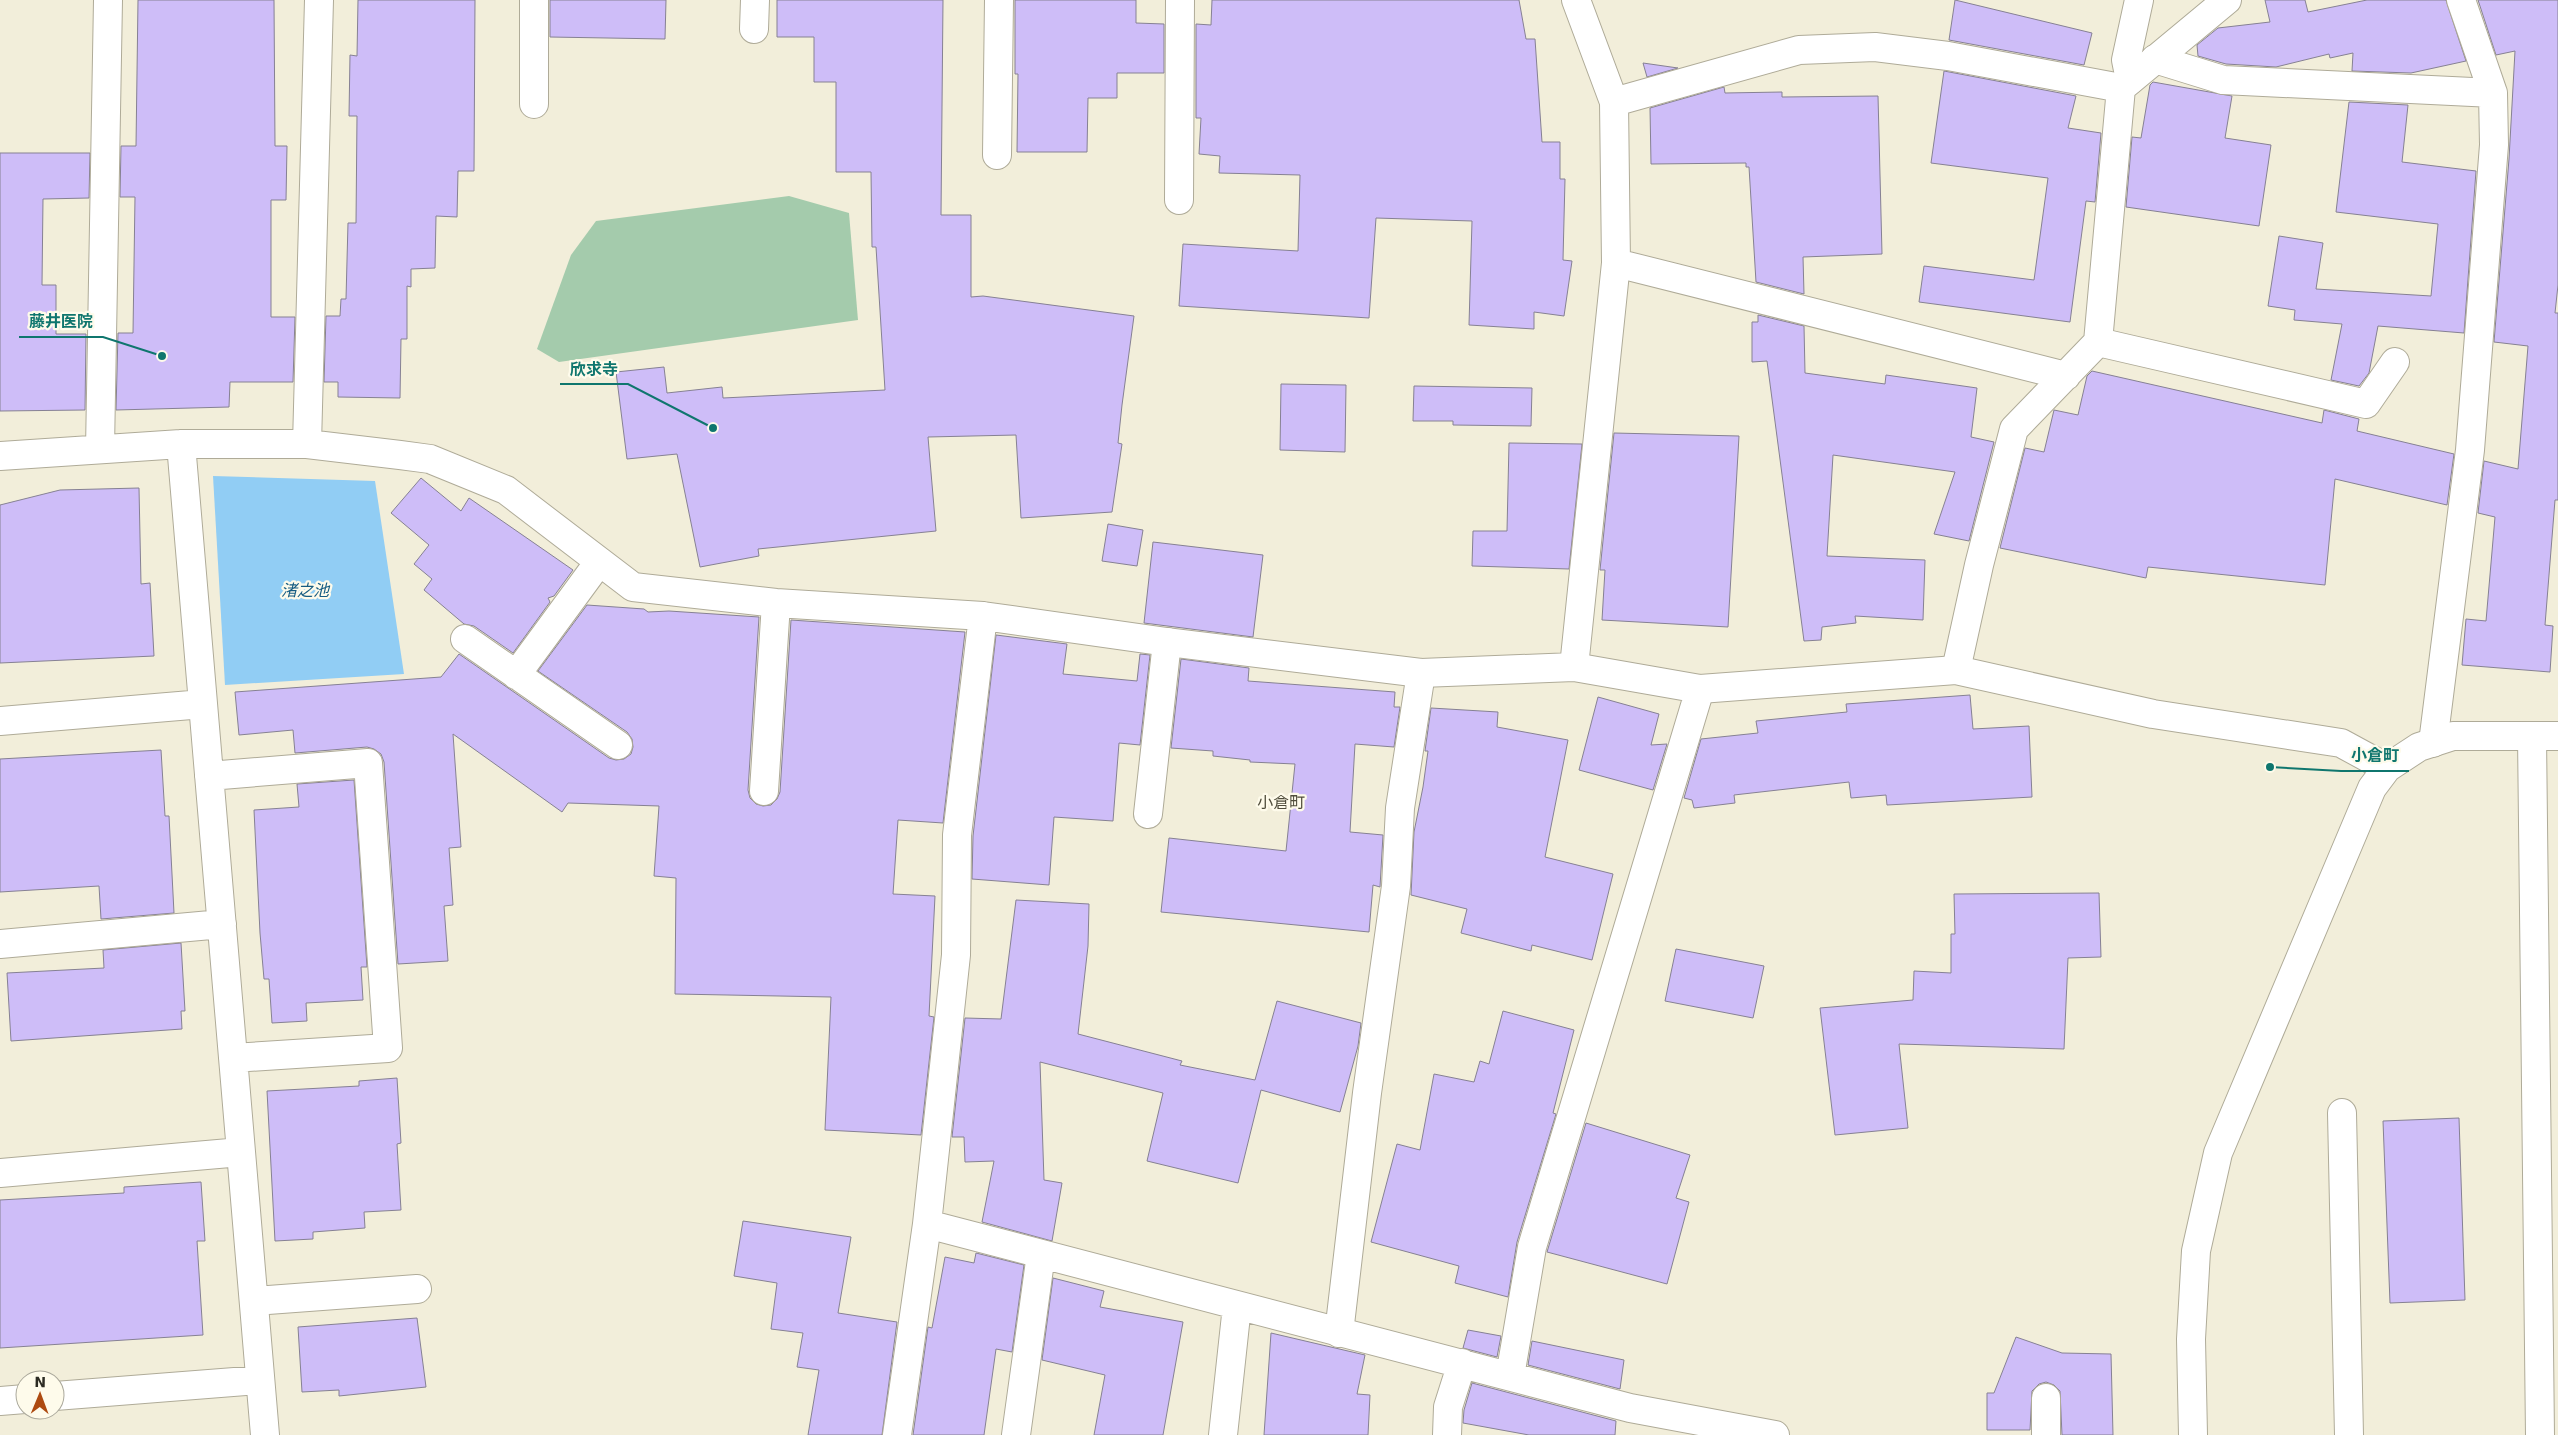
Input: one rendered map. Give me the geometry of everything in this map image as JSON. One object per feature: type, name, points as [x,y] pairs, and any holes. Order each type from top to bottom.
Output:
[{"type":"street","points":[[100,450],[108,0]]},
{"type":"street","points":[[307,444],[319,0]]},
{"type":"street","points":[[534,0],[534,104]]},
{"type":"street","points":[[754,29],[755,0]]},
{"type":"street","points":[[996,155],[999,0]]},
{"type":"street","points":[[1179,200],[1180,0]]},
{"type":"street","points":[[1574,667],[1616,263],[1614,102],[1576,0]]},
{"type":"street","points":[[1956,670],[1979,565],[2014,429],[2098,342],[2126,84],[2126,60],[2139,0]]},
{"type":"street","points":[[1614,102],[1799,50],[1866,48],[1948,56],[2126,84],[2227,0]]},
{"type":"street","points":[[2433,743],[2470,450],[2494,145],[2493,93],[2461,0]]},
{"type":"street","points":[[2156,59],[2223,80],[2493,93]]},
{"type":"street","points":[[1616,263],[2066,376]]},
{"type":"street","points":[[2098,342],[2366,404],[2395,362]]},
{"type":"street","points":[[181,444],[265,1435]]},
{"type":"street","points":[[0,456],[181,444],[307,444],[430,459],[506,490],[633,587],[776,603],[983,616],[1166,642],[1421,672],[1574,667],[1700,689],[1956,670],[2153,714],[2341,744],[2387,768]]},
{"type":"street","points":[[516,675],[599,562]]},
{"type":"street","points":[[764,791],[776,603]]},
{"type":"street","points":[[897,1435],[927,1224],[956,955],[957,835],[983,616]]},
{"type":"street","points":[[465,638],[618,745]]},
{"type":"street","points":[[1148,814],[1166,642]]},
{"type":"street","points":[[1339,1333],[1367,1093],[1396,886],[1400,808],[1421,672]]},
{"type":"street","points":[[1510,1376],[1532,1246],[1700,689]]},
{"type":"street","points":[[0,721],[203,704]]},
{"type":"street","points":[[2193,1435],[2191,1339],[2196,1251],[2218,1152],[2372,788],[2387,768],[2419,747],[2453,736],[2545,736],[2540,1435]]},
{"type":"street","points":[[209,776],[368,763],[388,1048],[233,1058]]},
{"type":"street","points":[[0,944],[222,924]]},
{"type":"street","points":[[2342,1113],[2349,1435]]},
{"type":"street","points":[[0,1173],[241,1152]]},
{"type":"street","points":[[927,1224],[1630,1408],[1775,1435]]},
{"type":"street","points":[[1016,1435],[1041,1254]]},
{"type":"street","points":[[254,1301],[417,1290]]},
{"type":"street","points":[[1223,1435],[1237,1306]]},
{"type":"street","points":[[1447,1435],[1448,1407],[1462,1363]]},
{"type":"street","points":[[65,1395],[260,1380]]},
{"type":"street","points":[[2046,1398],[2046,1435]]},
{"type":"street","points":[[0,1400],[15,1399]]},
{"type":"green space","points":[[789,196],[849,213],[858,320],[559,362],[537,349],[571,255],[596,221]]},
{"type":"water","name":"渚之池","points":[[213,476],[375,481],[404,674],[225,685]]},
{"type":"building","points":[[138,0],[274,0],[275,146],[287,146],[286,200],[271,200],[271,317],[295,317],[293,382],[230,382],[229,407],[116,410],[118,333],[133,333],[135,197],[120,197],[121,146],[136,146]]},
{"type":"building","points":[[358,0],[475,0],[474,171],[458,171],[457,217],[436,216],[435,268],[411,269],[411,287],[407,286],[407,339],[401,339],[400,398],[338,397],[338,382],[324,382],[326,316],[340,316],[341,299],[346,299],[348,223],[356,223],[357,116],[349,116],[350,55],[357,56]]},
{"type":"building","points":[[550,0],[666,0],[665,39],[550,37]]},
{"type":"building","points":[[777,0],[943,0],[941,215],[971,215],[971,297],[983,296],[1134,316],[1118,443],[1122,444],[1112,512],[1021,518],[1016,435],[928,437],[936,531],[758,549],[759,556],[700,567],[677,454],[627,459],[616,372],[664,367],[667,393],[722,387],[723,398],[885,390],[876,247],[872,247],[871,172],[836,172],[836,82],[814,82],[814,37],[777,37]]},
{"type":"building","points":[[1015,0],[1136,0],[1136,23],[1164,24],[1164,73],[1117,73],[1117,98],[1088,98],[1087,152],[1017,152],[1018,74],[1015,74]]},
{"type":"building","points":[[1212,0],[1519,0],[1526,39],[1535,39],[1542,142],[1560,142],[1560,179],[1565,179],[1563,260],[1572,261],[1564,316],[1534,312],[1534,329],[1469,325],[1472,221],[1376,218],[1369,318],[1179,306],[1183,244],[1298,251],[1300,175],[1219,173],[1220,156],[1199,154],[1201,118],[1196,118],[1196,24],[1211,25]]},
{"type":"building","points":[[1955,0],[2092,33],[2084,65],[1949,40]]},
{"type":"building","points":[[2265,0],[2305,0],[2308,12],[2367,0],[2446,0],[2466,61],[2411,73],[2352,71],[2353,53],[2330,58],[2329,54],[2276,67],[2226,64],[2198,56],[2197,45],[2218,28],[2270,22]]},
{"type":"building","points":[[2478,0],[2558,0],[2558,285],[2555,313],[2558,313],[2558,500],[2555,500],[2545,625],[2553,626],[2550,672],[2462,665],[2466,619],[2486,621],[2495,517],[2478,513],[2484,461],[2518,469],[2528,346],[2494,342],[2509,159],[2515,51],[2496,55]]},
{"type":"building","points":[[1643,63],[1678,68],[1647,77]]},
{"type":"building","points":[[1944,71],[2076,96],[2068,128],[2101,133],[2095,202],[2086,201],[2070,322],[1919,302],[1924,266],[2034,280],[2048,178],[1931,163]]},
{"type":"building","points":[[2153,82],[2232,96],[2225,138],[2271,145],[2259,226],[2126,207],[2132,137],[2141,138],[2150,85]]},
{"type":"building","points":[[1724,87],[1725,93],[1782,92],[1782,97],[1878,96],[1882,254],[1803,257],[1804,294],[1756,282],[1749,167],[1746,167],[1746,163],[1651,164],[1650,108]]},
{"type":"building","points":[[2349,102],[2408,105],[2402,162],[2476,171],[2464,333],[2378,326],[2369,373],[2359,386],[2331,380],[2342,324],[2294,320],[2295,310],[2268,306],[2279,236],[2323,243],[2316,289],[2431,296],[2438,224],[2336,212]]},
{"type":"building","points":[[0,153],[90,153],[89,198],[43,199],[42,285],[56,285],[56,334],[86,334],[85,410],[0,411]]},
{"type":"building","points":[[1758,315],[1804,326],[1805,373],[1885,384],[1886,375],[1977,388],[1971,437],[1994,442],[1969,541],[1934,534],[1955,472],[1833,455],[1827,556],[1925,560],[1923,620],[1855,616],[1856,623],[1822,627],[1821,640],[1804,641],[1767,361],[1752,362],[1752,322],[1758,322]]},
{"type":"building","points":[[2092,371],[2322,423],[2324,410],[2359,419],[2357,431],[2454,454],[2447,505],[2335,479],[2325,585],[2148,567],[2146,578],[2000,548],[2025,448],[2044,452],[2054,410],[2078,415],[2087,376]]},
{"type":"building","points":[[1281,384],[1346,385],[1345,452],[1280,450]]},
{"type":"building","points":[[1414,386],[1532,388],[1531,426],[1453,425],[1453,421],[1413,421]]},
{"type":"building","points":[[1614,433],[1739,436],[1728,627],[1602,620],[1605,570],[1600,570]]},
{"type":"building","points":[[1509,443],[1582,444],[1569,569],[1472,566],[1473,531],[1507,531]]},
{"type":"building","points":[[421,478],[461,511],[469,498],[573,570],[554,596],[548,598],[550,602],[513,653],[474,626],[464,624],[424,590],[432,579],[414,564],[429,545],[391,513]]},
{"type":"building","points":[[139,488],[141,584],[150,583],[154,656],[0,663],[0,505],[60,490]]},
{"type":"building","points":[[1108,524],[1143,530],[1137,566],[1102,561]]},
{"type":"building","points":[[1153,542],[1263,555],[1253,637],[1144,623]]},
{"type":"building","points":[[587,605],[644,609],[648,612],[669,611],[759,617],[748,790],[750,798],[756,804],[763,806],[771,805],[777,799],[780,792],[791,620],[965,632],[943,823],[898,820],[893,894],[935,896],[929,1016],[934,1017],[921,1135],[825,1130],[831,997],[675,994],[676,878],[654,876],[659,806],[568,803],[562,812],[453,734],[461,847],[449,848],[453,905],[444,906],[448,961],[398,964],[384,762],[381,754],[367,747],[295,753],[293,730],[239,735],[235,692],[441,677],[459,654],[609,758],[616,760],[624,759],[631,754],[633,747],[632,739],[627,732],[538,671]]},
{"type":"building","points":[[996,635],[1067,644],[1063,674],[1137,681],[1140,654],[1150,655],[1140,745],[1119,743],[1113,821],[1054,817],[1049,885],[972,879],[973,836]]},
{"type":"building","points":[[1181,659],[1249,668],[1248,681],[1395,692],[1394,707],[1400,707],[1394,747],[1355,744],[1350,832],[1383,835],[1380,887],[1373,885],[1369,932],[1161,912],[1169,838],[1286,851],[1295,764],[1250,762],[1250,760],[1213,756],[1213,751],[1171,748]]},
{"type":"building","points":[[1970,695],[1973,729],[2029,726],[2032,797],[1887,805],[1886,795],[1851,798],[1849,782],[1734,795],[1735,803],[1694,808],[1692,800],[1684,798],[1701,739],[1758,733],[1756,721],[1847,712],[1846,704]]},
{"type":"building","points":[[1598,697],[1659,714],[1651,745],[1667,744],[1653,790],[1579,770]]},
{"type":"building","points":[[1431,708],[1498,712],[1497,727],[1568,740],[1545,857],[1613,874],[1592,960],[1532,945],[1531,951],[1461,933],[1467,909],[1411,895],[1414,832],[1428,751],[1425,751]]},
{"type":"building","points":[[161,750],[165,816],[169,816],[174,913],[101,919],[99,886],[0,892],[0,759]]},
{"type":"building","points":[[354,780],[367,967],[361,967],[363,1000],[306,1003],[307,1021],[272,1023],[269,979],[264,979],[260,933],[254,810],[299,807],[297,784]]},
{"type":"building","points":[[2099,893],[2101,957],[2068,958],[2064,1049],[1899,1044],[1908,1128],[1835,1135],[1820,1008],[1913,1000],[1914,971],[1951,973],[1951,934],[1955,934],[1954,894]]},
{"type":"building","points":[[1016,900],[1089,904],[1088,946],[1078,1034],[1182,1061],[1180,1065],[1255,1080],[1277,1001],[1361,1023],[1358,1046],[1340,1112],[1261,1090],[1238,1183],[1147,1161],[1163,1093],[1040,1062],[1044,1180],[1062,1183],[1052,1241],[982,1222],[994,1161],[965,1162],[964,1137],[952,1137],[965,1018],[1001,1019]]},
{"type":"building","points":[[181,943],[185,1011],[181,1011],[182,1029],[11,1041],[7,973],[104,968],[103,950]]},
{"type":"building","points":[[1676,949],[1764,966],[1753,1018],[1665,1001]]},
{"type":"building","points":[[1503,1011],[1574,1030],[1553,1113],[1556,1114],[1517,1242],[1508,1297],[1455,1283],[1459,1266],[1371,1242],[1397,1144],[1420,1150],[1434,1074],[1474,1082],[1480,1061],[1489,1064]]},
{"type":"building","points":[[397,1078],[401,1143],[397,1144],[401,1210],[364,1212],[365,1228],[313,1232],[313,1239],[275,1241],[267,1091],[359,1086],[359,1081]]},
{"type":"building","points":[[2459,1118],[2465,1300],[2390,1303],[2383,1121]]},
{"type":"building","points":[[1586,1123],[1690,1155],[1676,1198],[1689,1202],[1667,1284],[1547,1252]]},
{"type":"building","points":[[201,1182],[205,1241],[197,1241],[203,1335],[0,1348],[0,1200],[124,1193],[124,1187]]},
{"type":"building","points":[[743,1221],[851,1237],[838,1313],[897,1322],[882,1435],[808,1435],[819,1370],[797,1367],[803,1333],[771,1329],[777,1283],[734,1276]]},
{"type":"building","points":[[976,1253],[1024,1265],[1012,1352],[996,1349],[984,1435],[913,1435],[928,1327],[932,1328],[945,1257],[974,1263]]},
{"type":"building","points":[[1053,1278],[1104,1291],[1100,1307],[1183,1322],[1163,1435],[1094,1435],[1105,1375],[1042,1360]]},
{"type":"building","points":[[417,1318],[426,1387],[339,1396],[339,1390],[302,1392],[298,1327]]},
{"type":"building","points":[[1468,1330],[1501,1336],[1497,1357],[1463,1348]]},
{"type":"building","points":[[1271,1333],[1365,1355],[1357,1394],[1370,1395],[1368,1435],[1264,1435]]},
{"type":"building","points":[[2016,1337],[2062,1353],[2111,1354],[2113,1435],[2062,1435],[2060,1391],[2054,1385],[2046,1382],[2039,1384],[2032,1391],[2030,1430],[1987,1430],[1987,1393],[1994,1393]]},
{"type":"building","points":[[1532,1341],[1624,1360],[1620,1389],[1528,1365]]},
{"type":"building","points":[[1472,1383],[1616,1421],[1615,1435],[1529,1435],[1463,1423],[1464,1410]]},
{"type":"place","name":"藤井医院","points":[[162,356]]},
{"type":"place","name":"欣求寺","points":[[713,428]]},
{"type":"place","name":"小倉町","points":[[2270,767]]},
{"type":"district","name":"小倉町","points":[[1281,802]]}]
